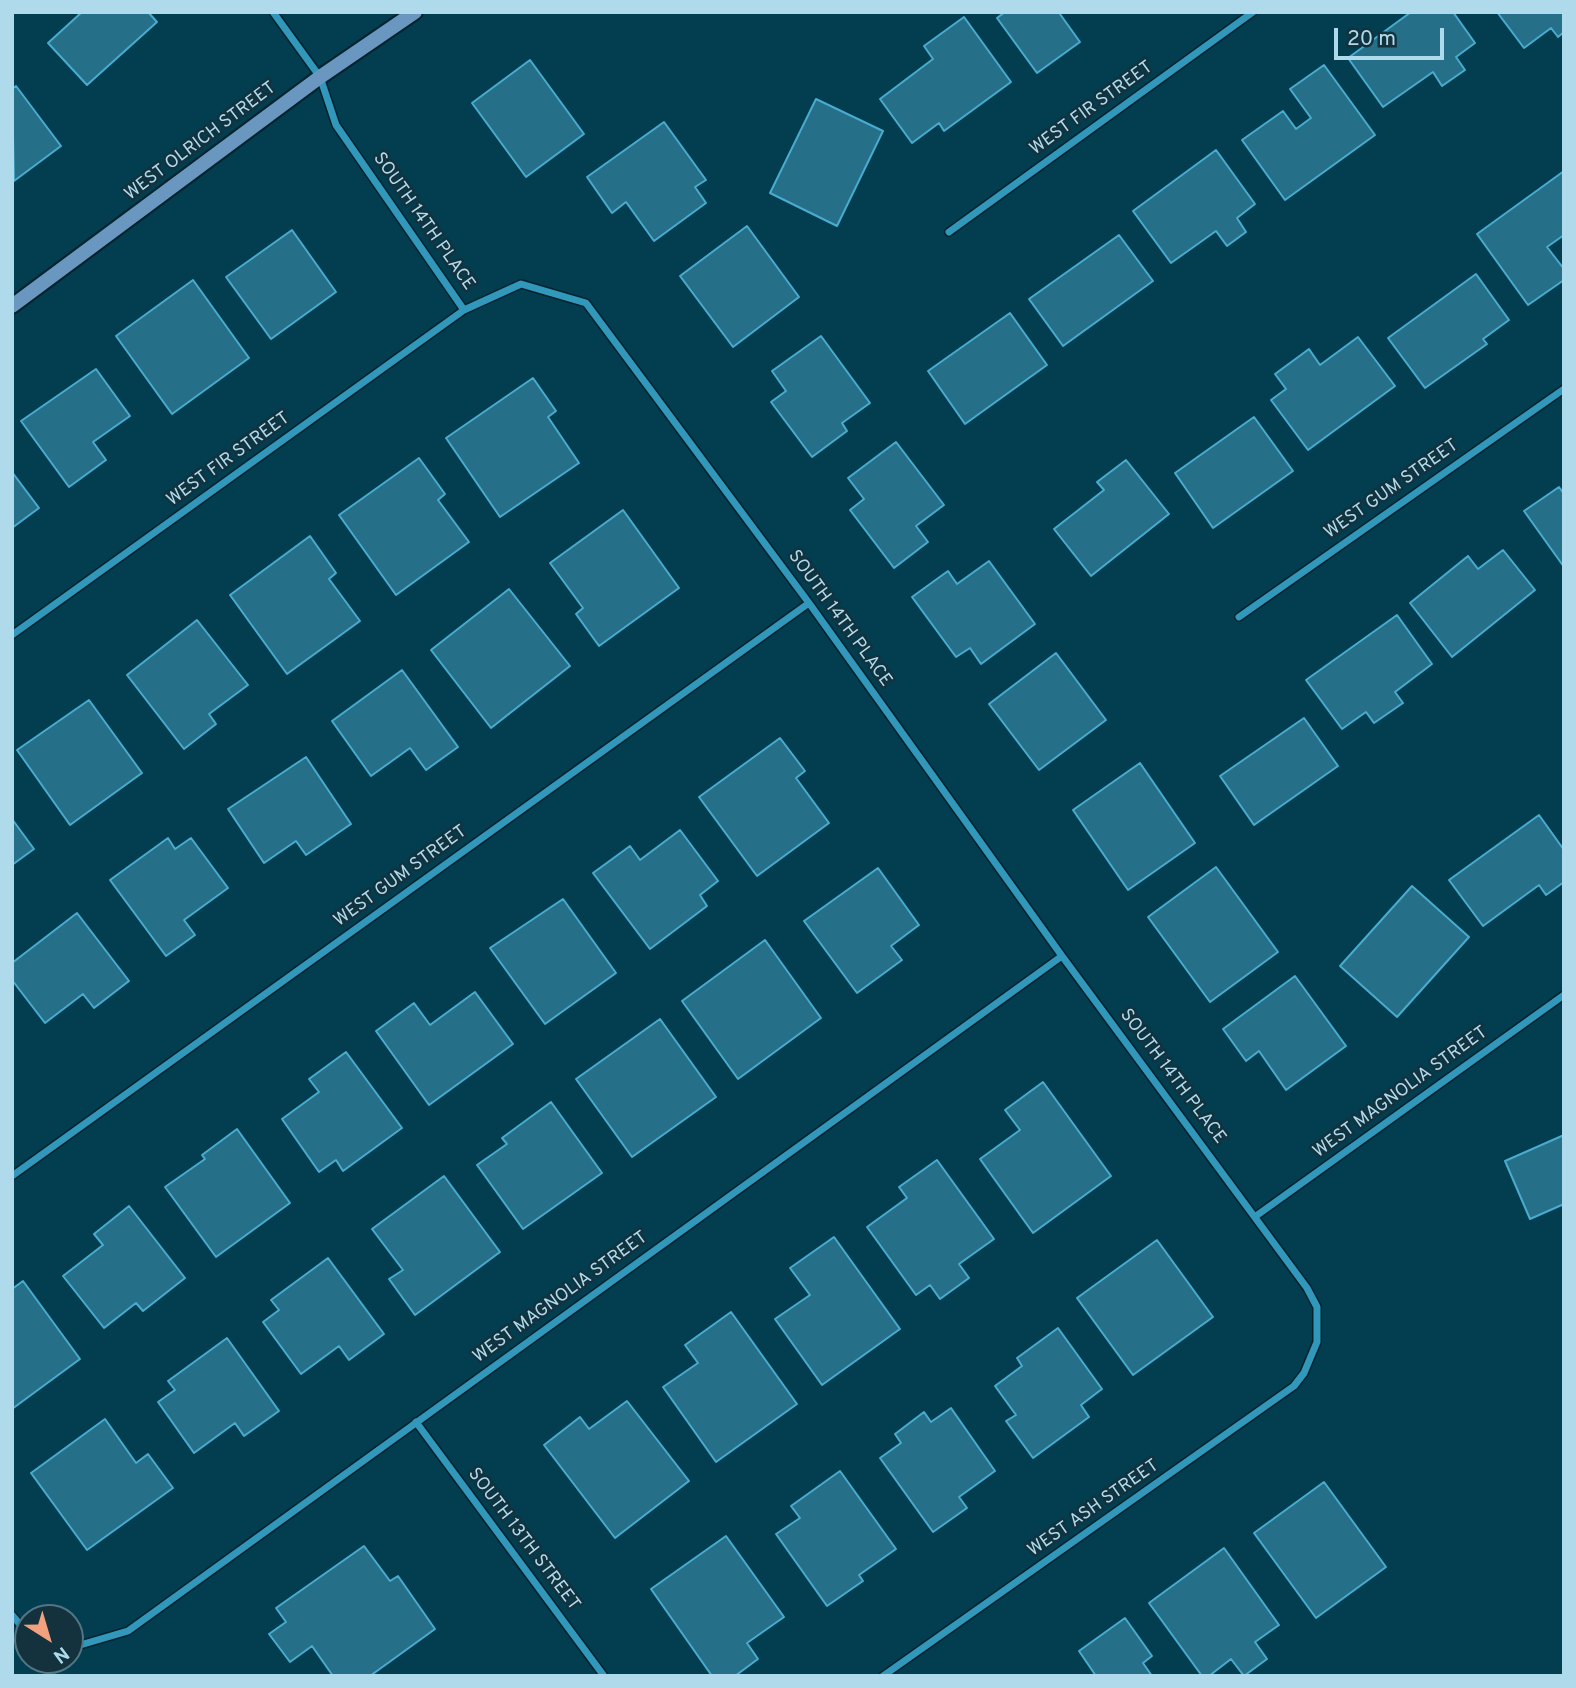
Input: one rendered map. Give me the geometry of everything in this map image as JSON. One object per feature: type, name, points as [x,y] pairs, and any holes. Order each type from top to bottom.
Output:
[{"type":"street","name":"SOUTH 14TH PLACE","points":[[273,12],[320,77],[336,125],[464,310],[521,284],[586,303],[809,603],[1062,956],[1307,1288],[1317,1307],[1318,1324],[1312,1358]]},
{"type":"street","name":"WEST OLRICH STREET","points":[[12,306],[320,77],[415,12]]},
{"type":"street","name":"WEST FIR STREET","points":[[949,232],[1253,12]]},
{"type":"street","name":"WEST FIR STREET","points":[[12,635],[464,310]]},
{"type":"street","name":"WEST GUM STREET","points":[[1239,617],[1564,389]]},
{"type":"street","name":"WEST GUM STREET","points":[[12,1176],[809,603]]},
{"type":"street","name":"WEST MAGNOLIA STREET","points":[[84,1644],[128,1631],[1062,956]]},
{"type":"street","name":"WEST MAGNOLIA STREET","points":[[1256,1216],[1564,995]]},
{"type":"street","name":"WEST ASH STREET","points":[[883,1676],[1274,1402],[1294,1386],[1312,1358]]},
{"type":"street","name":"SOUTH 13TH STREET","points":[[416,1422],[604,1676]]},
{"type":"building","points":[[82,12],[148,12],[157,22],[87,85],[48,43]]},
{"type":"building","points":[[1005,12],[1063,12],[1060,14],[1080,42],[1037,73],[997,18]]},
{"type":"building","points":[[1411,12],[1453,12],[1475,43],[1456,57],[1465,70],[1442,86],[1433,72],[1383,107],[1348,58]]},
{"type":"building","points":[[1497,12],[1564,12],[1564,32],[1558,37],[1551,28],[1524,48]]},
{"type":"building","points":[[964,17],[1011,82],[944,131],[939,123],[912,143],[880,99],[933,59],[924,46]]},
{"type":"building","points":[[530,60],[584,134],[526,177],[472,103]]},
{"type":"building","points":[[1324,65],[1375,135],[1285,200],[1242,140],[1283,111],[1296,129],[1311,118],[1290,89]]},
{"type":"building","points":[[16,86],[61,146],[14,181],[12,89]]},
{"type":"building","points":[[816,99],[883,131],[837,226],[770,193]]},
{"type":"building","points":[[664,122],[706,180],[695,187],[706,203],[654,241],[626,202],[612,213],[587,177]]},
{"type":"building","points":[[1216,150],[1255,204],[1237,218],[1246,232],[1227,246],[1216,231],[1171,263],[1133,211]]},
{"type":"building","points":[[1564,171],[1564,235],[1547,247],[1564,269],[1564,280],[1528,305],[1477,234]]},
{"type":"building","points":[[747,226],[799,297],[733,347],[680,276]]},
{"type":"building","points":[[292,230],[336,292],[271,339],[226,277]]},
{"type":"building","points":[[1119,235],[1153,281],[1063,346],[1029,299]]},
{"type":"building","points":[[1476,274],[1509,320],[1483,339],[1487,344],[1425,388],[1388,338]]},
{"type":"building","points":[[193,280],[249,358],[172,414],[116,336]]},
{"type":"building","points":[[1010,313],[1047,365],[965,424],[928,371]]},
{"type":"building","points":[[821,336],[870,403],[842,423],[847,431],[812,457],[771,402],[786,391],[772,371]]},
{"type":"building","points":[[1358,337],[1395,386],[1308,450],[1271,400],[1286,389],[1275,374],[1309,349],[1320,365]]},
{"type":"building","points":[[96,369],[130,416],[93,442],[106,460],[69,487],[21,421]]},
{"type":"building","points":[[533,378],[556,411],[548,417],[579,463],[500,517],[446,438]]},
{"type":"building","points":[[1254,417],[1293,471],[1213,528],[1175,473]]},
{"type":"building","points":[[896,442],[944,505],[916,526],[928,542],[894,568],[850,510],[864,499],[848,478]]},
{"type":"building","points":[[419,458],[445,494],[438,500],[469,542],[396,595],[339,515]]},
{"type":"building","points":[[1126,460],[1169,514],[1091,576],[1054,529],[1104,490],[1097,482]]},
{"type":"building","points":[[12,472],[39,508],[12,528]]},
{"type":"building","points":[[1559,487],[1564,494],[1564,567],[1524,511]]},
{"type":"building","points":[[623,510],[679,588],[599,646],[576,614],[583,608],[550,563]]},
{"type":"building","points":[[310,536],[336,573],[329,579],[360,621],[287,674],[230,595]]},
{"type":"building","points":[[1503,550],[1535,590],[1452,657],[1410,603],[1468,556],[1478,569]]},
{"type":"building","points":[[989,561],[1035,624],[981,664],[970,648],[956,657],[912,597],[948,571],[957,584]]},
{"type":"building","points":[[509,589],[570,666],[491,728],[431,650]]},
{"type":"building","points":[[1397,615],[1432,664],[1395,692],[1403,703],[1374,723],[1366,712],[1342,729],[1306,680]]},
{"type":"building","points":[[197,620],[248,685],[209,714],[216,724],[184,749],[127,675]]},
{"type":"building","points":[[1056,653],[1106,720],[1039,770],[989,704]]},
{"type":"building","points":[[402,670],[458,747],[426,770],[410,748],[371,776],[332,721]]},
{"type":"building","points":[[89,700],[142,773],[70,825],[17,750]]},
{"type":"building","points":[[1304,718],[1338,766],[1254,825],[1220,776]]},
{"type":"building","points":[[780,738],[805,771],[796,778],[829,823],[757,876],[699,797]]},
{"type":"building","points":[[306,757],[351,824],[306,855],[296,841],[264,863],[228,809]]},
{"type":"building","points":[[1140,763],[1195,843],[1128,890],[1073,810]]},
{"type":"building","points":[[1539,815],[1564,850],[1564,882],[1546,895],[1539,885],[1483,926],[1449,880]]},
{"type":"building","points":[[12,819],[34,849],[12,865]]},
{"type":"building","points":[[680,830],[718,881],[700,895],[707,906],[650,949],[593,873],[630,846],[640,860]]},
{"type":"building","points":[[168,838],[175,849],[191,838],[228,888],[184,920],[195,935],[166,956],[110,880]]},
{"type":"building","points":[[1216,867],[1278,952],[1210,1002],[1148,917]]},
{"type":"building","points":[[878,868],[919,925],[891,946],[902,960],[857,993],[804,921]]},
{"type":"building","points":[[1412,886],[1469,937],[1397,1017],[1340,966]]},
{"type":"building","points":[[563,899],[616,973],[545,1024],[490,948]]},
{"type":"building","points":[[77,913],[129,981],[94,1008],[83,994],[45,1023],[12,980],[12,963]]},
{"type":"building","points":[[765,940],[821,1018],[738,1079],[682,1001]]},
{"type":"building","points":[[1295,976],[1346,1046],[1286,1090],[1259,1051],[1246,1061],[1223,1029]]},
{"type":"building","points":[[475,992],[513,1044],[429,1105],[376,1031],[414,1003],[430,1025]]},
{"type":"building","points":[[660,1019],[716,1097],[632,1157],[576,1079]]},
{"type":"building","points":[[346,1052],[402,1128],[343,1171],[336,1160],[319,1172],[282,1119],[319,1092],[309,1079]]},
{"type":"building","points":[[1043,1082],[1111,1176],[1033,1233],[980,1159],[1020,1130],[1005,1110]]},
{"type":"building","points":[[551,1102],[602,1173],[523,1229],[477,1165],[507,1144],[502,1138]]},
{"type":"building","points":[[237,1129],[290,1203],[216,1257],[165,1187],[205,1159],[202,1155]]},
{"type":"building","points":[[1564,1135],[1564,1204],[1530,1219],[1505,1161]]},
{"type":"building","points":[[937,1160],[994,1239],[959,1264],[969,1278],[940,1299],[930,1285],[916,1295],[867,1227],[907,1198],[899,1187]]},
{"type":"building","points":[[444,1176],[500,1252],[415,1315],[389,1279],[403,1270],[372,1229]]},
{"type":"building","points":[[129,1206],[185,1278],[143,1311],[136,1303],[104,1328],[63,1276],[103,1245],[94,1234]]},
{"type":"building","points":[[834,1237],[900,1329],[822,1385],[775,1319],[810,1295],[790,1268]]},
{"type":"building","points":[[1157,1240],[1213,1317],[1133,1375],[1077,1298]]},
{"type":"building","points":[[328,1258],[384,1334],[349,1360],[339,1346],[301,1374],[263,1322],[279,1310],[271,1300]]},
{"type":"building","points":[[23,1281],[80,1359],[12,1409],[12,1289]]},
{"type":"building","points":[[731,1312],[797,1404],[716,1462],[663,1387],[698,1363],[685,1345]]},
{"type":"building","points":[[1058,1328],[1102,1389],[1081,1405],[1089,1417],[1033,1458],[1006,1421],[1016,1415],[995,1386],[1022,1366],[1017,1358]]},
{"type":"building","points":[[227,1338],[279,1411],[244,1436],[235,1423],[194,1453],[158,1402],[175,1390],[168,1381]]},
{"type":"building","points":[[627,1401],[689,1481],[615,1538],[544,1445],[580,1417],[589,1429]]},
{"type":"building","points":[[951,1408],[995,1471],[959,1497],[967,1508],[933,1532],[880,1458],[901,1443],[895,1434],[924,1412],[931,1422]]},
{"type":"building","points":[[105,1419],[136,1463],[148,1454],[173,1488],[87,1550],[31,1473]]},
{"type":"building","points":[[840,1471],[896,1549],[859,1575],[863,1581],[827,1606],[776,1534],[800,1518],[791,1506]]},
{"type":"building","points":[[1324,1482],[1386,1567],[1316,1618],[1254,1533]]},
{"type":"building","points":[[726,1536],[784,1617],[747,1643],[758,1659],[735,1676],[712,1676],[651,1589]]},
{"type":"building","points":[[364,1546],[390,1581],[398,1576],[435,1629],[370,1676],[333,1676],[312,1646],[290,1662],[269,1634],[286,1622],[276,1608]]},
{"type":"building","points":[[1224,1548],[1279,1625],[1255,1642],[1267,1659],[1244,1676],[1231,1659],[1209,1676],[1202,1676],[1149,1603]]},
{"type":"building","points":[[1125,1618],[1152,1656],[1143,1663],[1152,1676],[1096,1676],[1079,1651]]}]
